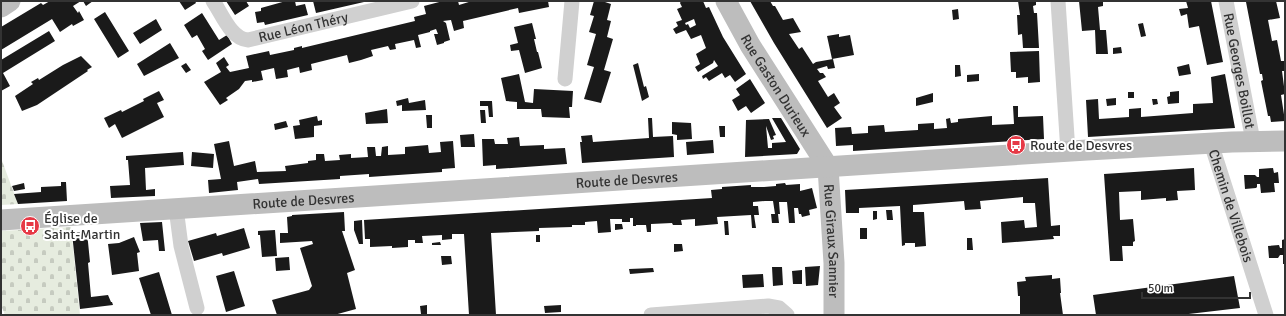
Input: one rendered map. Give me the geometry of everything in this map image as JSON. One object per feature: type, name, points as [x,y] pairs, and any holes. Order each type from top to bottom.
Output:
[{"type":"street","points":[[1,7],[10,1]]},
{"type":"street","name":"Rue Léon Théry","points":[[213,1],[235,34],[243,40],[248,40],[412,1]]},
{"type":"street","points":[[565,79],[572,1]]},
{"type":"street","name":"Rue Gaston Durieux","points":[[726,1],[746,39],[828,167]]},
{"type":"street","points":[[1058,1],[1068,152]]},
{"type":"street","name":"Rue Georges Boillot","points":[[1226,1],[1253,141]]},
{"type":"street","name":"Route de Desvres","points":[[1253,141],[1285,137]]},
{"type":"street","name":"Route de Desvres","points":[[1,220],[1210,143],[1285,141]]},
{"type":"street","name":"Chemin de Villebois","points":[[1210,143],[1266,315]]},
{"type":"street","name":"Rue Giraux Sannier","points":[[828,167],[834,263],[834,315]]},
{"type":"street","points":[[176,208],[181,246],[197,308]]},
{"type":"street","points":[[651,315],[768,306],[779,308],[787,315]]},
{"type":"green space","points":[[1,158],[18,204],[1,205]]},
{"type":"green space","points":[[71,227],[80,315],[5,315],[1,305],[1,231]]},
{"type":"building","points":[[50,1],[81,1],[73,6],[78,13],[79,11],[84,20],[73,26],[72,24],[60,32],[52,19],[1,50],[1,27],[41,3],[43,5]]},
{"type":"building","points":[[83,1],[93,1],[86,6]]},
{"type":"building","points":[[179,1],[195,1],[196,3],[185,10]]},
{"type":"building","points":[[226,1],[246,1],[249,6],[235,15]]},
{"type":"building","points":[[286,1],[295,1],[296,6],[305,4],[308,15],[265,25],[264,22],[257,23],[255,12],[261,11],[261,8]]},
{"type":"building","points":[[313,1],[364,1],[364,2],[316,13]]},
{"type":"building","points":[[443,1],[458,1],[459,5],[472,1],[548,1],[549,7],[519,13],[518,8],[463,21],[464,28],[454,31],[451,20],[443,21],[446,23],[450,40],[437,45],[434,34],[438,34],[436,29],[418,35],[421,47],[416,48],[414,40],[395,44],[396,49],[390,50],[388,46],[371,50],[373,56],[361,60],[349,63],[347,55],[311,64],[312,70],[300,73],[299,67],[287,70],[288,77],[276,79],[274,68],[261,71],[263,80],[252,82],[252,80],[245,81],[239,89],[226,98],[228,100],[220,105],[204,82],[221,72],[216,63],[224,57],[229,65],[226,67],[230,72],[249,68],[246,56],[269,51],[270,55],[294,50],[294,48],[302,46],[302,48],[415,21],[414,17],[426,14],[424,6]]},
{"type":"building","points":[[594,1],[602,1],[611,4],[607,20],[611,21],[607,37],[613,39],[604,70],[611,72],[601,103],[584,99],[594,67],[587,65],[596,34],[589,32],[594,16],[590,15]]},
{"type":"building","points":[[681,1],[703,1],[706,8],[709,7],[723,37],[746,74],[735,82],[730,75],[725,78],[722,73],[709,81],[706,77],[703,79],[702,76],[718,66],[714,60],[713,63],[698,72],[695,67],[700,64],[696,54],[706,48],[701,35],[691,39],[686,30],[676,34],[673,29],[678,26],[676,22],[682,20],[677,9],[682,7],[680,3]],"holes":[[[694,19],[696,25],[690,28],[688,24],[686,25],[685,23]]]},
{"type":"building","points":[[750,1],[770,1],[773,6],[775,6],[783,20],[793,18],[801,32],[789,34],[799,49],[802,47],[813,64],[816,62],[833,59],[835,68],[828,69],[827,66],[817,69],[826,77],[818,81],[828,97],[834,93],[840,103],[834,107],[842,118],[827,128],[774,43]]},
{"type":"building","points":[[1018,1],[1036,1],[1036,5],[1033,6],[1034,13],[1037,13],[1039,48],[1023,48],[1022,34],[1018,35],[1017,15],[1020,15]]},
{"type":"building","points":[[1079,1],[1103,1],[1103,6],[1098,7],[1100,30],[1106,30],[1108,54],[1096,54],[1095,30],[1082,31]]},
{"type":"building","points":[[1186,1],[1211,1],[1223,62],[1207,65],[1199,26],[1189,28],[1187,14],[1181,16],[1179,9],[1188,8]]},
{"type":"building","points":[[1276,1],[1280,18],[1268,20],[1272,41],[1277,40],[1281,61],[1285,61],[1285,71],[1282,71],[1285,94],[1281,95],[1285,121],[1271,122],[1270,116],[1268,116],[1261,81],[1263,80],[1262,74],[1260,74],[1246,2]]},
{"type":"building","points":[[958,9],[959,19],[953,20],[952,10]]},
{"type":"building","points":[[105,12],[129,51],[118,58],[94,19]]},
{"type":"building","points":[[202,13],[219,40],[227,35],[232,44],[208,60],[202,51],[205,49],[197,35],[192,38],[184,25]]},
{"type":"building","points":[[156,19],[162,30],[140,44],[133,33]]},
{"type":"building","points":[[532,23],[536,39],[534,39],[542,68],[525,73],[519,50],[511,51],[510,45],[518,43],[514,27]]},
{"type":"building","points":[[1143,23],[1146,36],[1141,37],[1138,24]]},
{"type":"building","points":[[49,31],[55,41],[3,73],[10,86],[1,91],[1,60]]},
{"type":"building","points":[[839,34],[839,37],[850,35],[854,55],[832,59],[827,36]]},
{"type":"building","points":[[170,43],[179,58],[144,76],[137,64]]},
{"type":"building","points":[[1121,47],[1122,53],[1113,54],[1113,48]]},
{"type":"building","points":[[1039,51],[1040,82],[1028,83],[1028,77],[1016,78],[1016,72],[1011,72],[1010,52]]},
{"type":"building","points":[[81,56],[92,67],[87,70],[88,71],[37,105],[22,111],[15,96],[33,84],[31,82],[38,78],[39,80]]},
{"type":"building","points":[[186,63],[191,70],[186,73],[181,66]]},
{"type":"building","points":[[638,63],[644,87],[646,86],[649,97],[642,101],[633,65]]},
{"type":"building","points":[[1189,64],[1191,74],[1179,76],[1177,67]]},
{"type":"building","points":[[955,65],[960,65],[961,76],[955,77]]},
{"type":"building","points":[[519,74],[525,102],[533,103],[534,89],[573,91],[572,107],[569,107],[570,118],[542,117],[541,109],[517,109],[517,102],[506,101],[501,78]]},
{"type":"building","points":[[979,74],[979,81],[967,82],[967,75]]},
{"type":"building","points":[[1225,74],[1235,128],[1088,137],[1086,100],[1098,99],[1099,119],[1129,117],[1129,109],[1141,108],[1141,117],[1193,113],[1193,104],[1213,103],[1211,77]]},
{"type":"building","points":[[750,79],[765,103],[751,113],[746,106],[738,111],[732,100],[740,95],[736,89]]},
{"type":"building","points":[[159,91],[164,100],[157,103],[164,117],[122,138],[115,124],[109,128],[104,118],[121,110],[122,112],[144,101],[143,99]]},
{"type":"building","points":[[1179,91],[1179,103],[1168,104],[1167,97],[1170,96],[1170,92]]},
{"type":"building","points":[[1128,92],[1134,92],[1134,98],[1128,98]]},
{"type":"building","points":[[933,93],[933,102],[916,106],[916,98]]},
{"type":"building","points":[[408,98],[409,103],[425,100],[426,110],[402,111],[402,105],[397,106],[396,101]]},
{"type":"building","points":[[1116,98],[1116,105],[1107,106],[1106,99]]},
{"type":"building","points":[[1152,99],[1157,99],[1158,104],[1153,105]]},
{"type":"building","points":[[480,101],[492,101],[493,117],[489,117],[488,106],[480,106]]},
{"type":"building","points":[[1013,106],[1018,106],[1018,117],[1043,116],[1044,139],[853,151],[853,145],[836,146],[835,128],[851,127],[852,134],[868,133],[868,126],[884,125],[885,132],[918,130],[918,124],[934,123],[934,129],[947,128],[946,119],[950,118],[951,123],[958,122],[958,119],[992,116],[992,125],[1014,124]]},
{"type":"building","points":[[387,109],[388,123],[366,124],[365,113]]},
{"type":"building","points":[[480,110],[485,110],[486,123],[481,123]]},
{"type":"building","points":[[426,115],[432,115],[432,128],[427,128]]},
{"type":"building","points":[[317,116],[318,121],[322,120],[322,125],[314,126],[314,137],[295,139],[293,126],[300,125],[299,120]]},
{"type":"building","points":[[648,118],[652,118],[653,137],[673,136],[674,157],[582,163],[580,142],[582,142],[581,136],[592,135],[593,142],[649,138]]},
{"type":"building","points":[[772,118],[781,118],[800,149],[797,154],[745,157],[746,120],[769,119],[776,135],[773,136],[774,139],[771,140],[766,126],[768,148],[772,148],[772,143],[786,142]]},
{"type":"building","points":[[286,121],[288,127],[275,130],[274,124]]},
{"type":"building","points":[[672,122],[691,123],[692,139],[677,140],[677,135],[672,134]]},
{"type":"building","points":[[719,126],[725,126],[725,137],[720,137]]},
{"type":"building","points":[[474,134],[475,147],[461,147],[460,135]]},
{"type":"building","points":[[519,137],[520,146],[544,145],[544,149],[565,148],[567,164],[496,169],[496,165],[483,166],[482,139],[494,139],[495,144],[508,144],[507,138]]},
{"type":"building","points":[[713,140],[714,153],[687,155],[686,142]]},
{"type":"building","points":[[229,141],[234,166],[255,161],[257,172],[286,171],[285,166],[308,163],[308,161],[316,160],[316,154],[324,154],[325,161],[340,160],[339,155],[351,154],[351,158],[368,157],[367,147],[375,147],[376,156],[381,156],[382,147],[388,146],[388,155],[405,154],[405,147],[428,145],[429,153],[441,152],[440,142],[453,141],[455,168],[442,169],[442,172],[369,177],[369,174],[340,176],[340,179],[259,184],[258,179],[237,182],[238,190],[209,193],[208,180],[221,179],[214,144]]},
{"type":"building","points":[[183,152],[184,165],[145,168],[146,190],[155,189],[155,196],[111,198],[110,186],[130,185],[128,160],[126,160],[126,156]]},
{"type":"building","points":[[192,152],[214,154],[213,168],[191,166]]},
{"type":"building","points":[[1194,168],[1195,190],[1177,191],[1178,200],[1166,201],[1166,198],[1141,200],[1141,191],[1119,192],[1120,220],[1133,219],[1135,241],[1133,242],[1133,246],[1122,246],[1123,261],[1110,261],[1104,174]]},
{"type":"building","points":[[1273,168],[1274,173],[1278,172],[1279,183],[1274,183],[1275,192],[1261,193],[1260,184],[1257,184],[1256,188],[1245,189],[1244,175],[1255,175],[1259,177],[1259,169]]},
{"type":"building","points":[[1048,178],[1051,226],[1060,225],[1060,236],[1053,236],[1054,239],[1002,243],[1001,222],[1024,220],[1025,228],[1037,227],[1035,203],[1023,203],[1023,197],[980,201],[981,209],[965,210],[964,201],[913,205],[913,212],[924,212],[926,246],[915,247],[915,243],[905,243],[905,245],[902,246],[900,206],[859,208],[859,213],[846,213],[845,190]]},
{"type":"building","points":[[61,182],[66,182],[67,201],[18,204],[14,194],[41,192],[41,187],[61,186]]},
{"type":"building","points":[[24,183],[25,189],[14,191],[12,186]]},
{"type":"building","points":[[785,183],[786,185],[800,184],[800,191],[812,188],[817,208],[809,210],[810,215],[802,217],[801,214],[799,214],[798,208],[794,208],[795,223],[789,223],[787,202],[779,202],[779,223],[772,223],[771,214],[775,214],[773,201],[765,201],[753,202],[753,206],[758,206],[759,215],[754,215],[756,228],[752,228],[751,215],[717,217],[718,224],[695,226],[695,219],[681,220],[682,225],[673,225],[672,223],[651,224],[651,232],[647,232],[646,225],[633,226],[633,218],[630,218],[630,222],[622,222],[622,219],[610,219],[611,232],[598,233],[597,221],[585,222],[585,225],[572,225],[572,227],[539,228],[539,231],[491,233],[496,315],[469,315],[464,234],[452,234],[452,239],[442,240],[442,235],[422,236],[423,243],[415,243],[415,240],[408,240],[408,247],[392,248],[392,246],[370,247],[370,239],[365,239],[364,220],[712,198],[711,190],[722,189],[722,187],[751,185],[751,187],[764,187],[776,186],[776,184]]},
{"type":"building","points":[[886,210],[892,210],[893,220],[887,220]]},
{"type":"building","points":[[873,211],[877,211],[877,219],[873,220]]},
{"type":"building","points":[[344,212],[345,231],[342,231],[355,270],[347,273],[356,309],[334,315],[277,315],[272,300],[309,290],[312,286],[300,248],[313,244],[312,241],[280,243],[280,233],[288,233],[287,217],[292,215]]},
{"type":"building","points":[[362,220],[363,244],[359,244],[354,230],[354,221]]},
{"type":"building","points":[[724,221],[728,221],[729,235],[725,235]]},
{"type":"building","points":[[162,222],[165,251],[159,251],[158,240],[143,241],[140,223]]},
{"type":"building","points":[[615,224],[622,224],[623,229],[615,230]]},
{"type":"building","points":[[244,228],[250,248],[223,256],[222,253],[194,261],[188,241],[216,233],[217,236]]},
{"type":"building","points":[[860,228],[867,228],[867,239],[860,239]]},
{"type":"building","points":[[275,230],[277,256],[262,257],[260,235],[258,235],[258,231]]},
{"type":"building","points":[[87,232],[91,297],[108,295],[113,305],[80,309],[72,233]]},
{"type":"building","points":[[536,235],[540,235],[540,242],[536,242]]},
{"type":"building","points":[[134,237],[140,252],[137,253],[139,271],[112,275],[108,244],[119,243]]},
{"type":"building","points":[[967,238],[972,238],[973,250],[967,250]]},
{"type":"building","points":[[1285,239],[1285,264],[1283,264],[1283,255],[1280,255],[1278,258],[1269,258],[1268,246],[1279,245],[1280,248],[1282,248],[1282,240]]},
{"type":"building","points":[[440,242],[441,245],[432,245],[432,243]]},
{"type":"building","points":[[674,244],[682,244],[683,251],[674,252]]},
{"type":"building","points":[[441,256],[451,256],[452,264],[442,265]]},
{"type":"building","points":[[289,257],[290,270],[276,271],[275,258]]},
{"type":"building","points":[[820,266],[818,285],[806,286],[805,267]]},
{"type":"building","points":[[772,267],[782,267],[783,285],[773,286]]},
{"type":"building","points":[[653,268],[654,272],[630,274],[629,269]]},
{"type":"building","points":[[802,270],[802,284],[793,284],[792,271]]},
{"type":"building","points":[[234,271],[245,306],[226,312],[216,276]]},
{"type":"building","points":[[159,272],[172,315],[151,315],[139,278]]},
{"type":"building","points":[[763,274],[764,287],[743,288],[742,275]]},
{"type":"building","points":[[1052,275],[1052,279],[1060,278],[1060,293],[1063,315],[1020,315],[1020,296],[1018,296],[1017,282],[1026,281],[1025,277]]},
{"type":"building","points":[[1234,276],[1240,308],[1180,315],[1096,315],[1093,295]]},
{"type":"building","points":[[427,305],[427,314],[421,314],[420,306]]},
{"type":"building","points":[[561,305],[561,312],[545,313],[544,306]]},
{"type":"place","name":"Route de Desvres","points":[[1016,145]]},
{"type":"place","name":"Église de Saint-Martin","points":[[30,226]]}]
